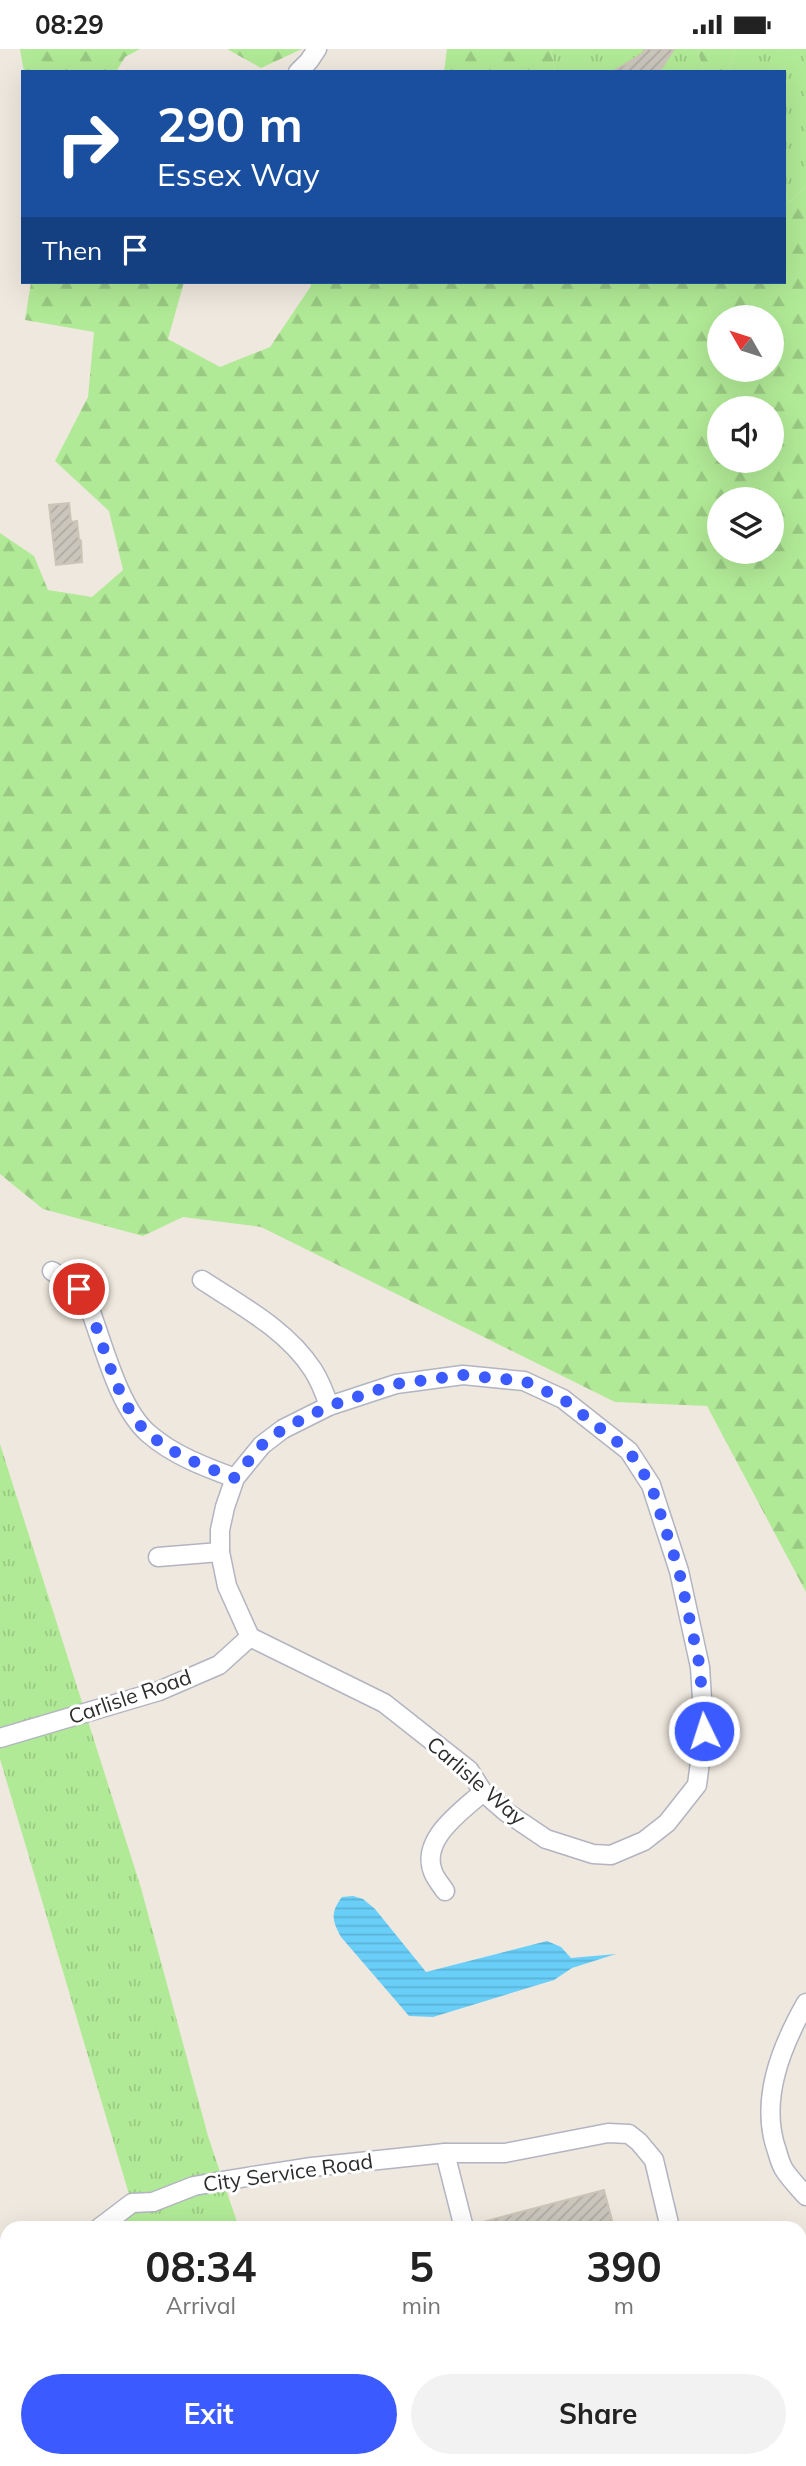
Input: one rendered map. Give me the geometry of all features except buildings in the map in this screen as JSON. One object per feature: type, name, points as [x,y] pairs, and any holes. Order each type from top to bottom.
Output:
[{"type":"street","points":[[300,70],[317,49]]},
{"type":"street","points":[[52,1271],[79,1289],[86,1299],[123,1396],[142,1427],[185,1458],[234,1478]]},
{"type":"street","points":[[202,1280],[270,1324],[288,1340],[313,1370],[329,1406]]},
{"type":"street","name":"Carlisle Way","points":[[463,1375],[524,1381],[563,1399],[629,1451],[651,1485],[679,1571],[700,1667],[704,1731],[697,1785],[667,1823],[644,1841],[611,1855],[593,1854],[547,1839],[506,1812],[483,1792],[469,1770],[384,1703],[250,1637],[227,1586],[220,1552],[220,1530],[234,1478],[262,1445],[283,1429],[329,1406],[396,1384],[463,1375]]},
{"type":"street","points":[[158,1557],[220,1552]]},
{"type":"street","name":"Carlisle Road","points":[[0,1738],[159,1691],[219,1665],[250,1637]]},
{"type":"street","points":[[444,1891],[433,1872],[430,1859],[433,1844],[444,1828],[483,1792]]},
{"type":"street","points":[[806,2003],[790,2032],[777,2070],[770,2106],[772,2137],[784,2170],[806,2196]]},
{"type":"street","name":"City Service Road","points":[[108,2221],[132,2203],[153,2202],[194,2186],[312,2167],[446,2153],[505,2153],[608,2133],[629,2134],[654,2160],[668,2221]]},
{"type":"street","points":[[446,2153],[462,2221]]},
{"type":"green space","points":[[20,49],[140,49],[125,57],[117,70],[24,70]]},
{"type":"green space","points":[[227,49],[302,49],[261,68]]},
{"type":"green space","points":[[447,49],[551,49],[555,70],[444,70]]},
{"type":"green space","points":[[551,49],[697,49],[703,70],[555,70]]},
{"type":"green space","points":[[697,49],[735,49],[729,70],[703,70]]},
{"type":"green space","points":[[735,49],[806,49],[806,185],[792,201],[786,200],[786,70],[729,70]]},
{"type":"green space","points":[[806,185],[806,1592],[707,1406],[615,1402],[261,1227],[183,1217],[143,1236],[43,1209],[0,1174],[0,533],[34,556],[48,590],[92,597],[123,570],[109,511],[55,461],[88,397],[94,332],[25,320],[31,284],[183,284],[168,339],[220,367],[270,347],[310,284],[786,284],[786,200],[792,201]]},
{"type":"green space","points":[[0,1444],[141,1888],[208,2136],[237,2221],[137,2221],[0,1759]]},
{"type":"green space","points":[[132,2203],[137,2221],[115,2221]]},
{"type":"water","points":[[342,1897],[363,1899],[375,1909],[426,1972],[547,1941],[561,1947],[571,1958],[616,1954],[572,1968],[554,1980],[433,2017],[409,2016],[338,1931],[334,1921],[336,1908]]},
{"type":"route","points":[[79,1289],[86,1299],[123,1396],[142,1427],[185,1458],[234,1478],[262,1445],[283,1429],[329,1406],[396,1384],[463,1375],[524,1381],[563,1399],[629,1451],[651,1485],[679,1571],[700,1667],[704,1731]]}]
